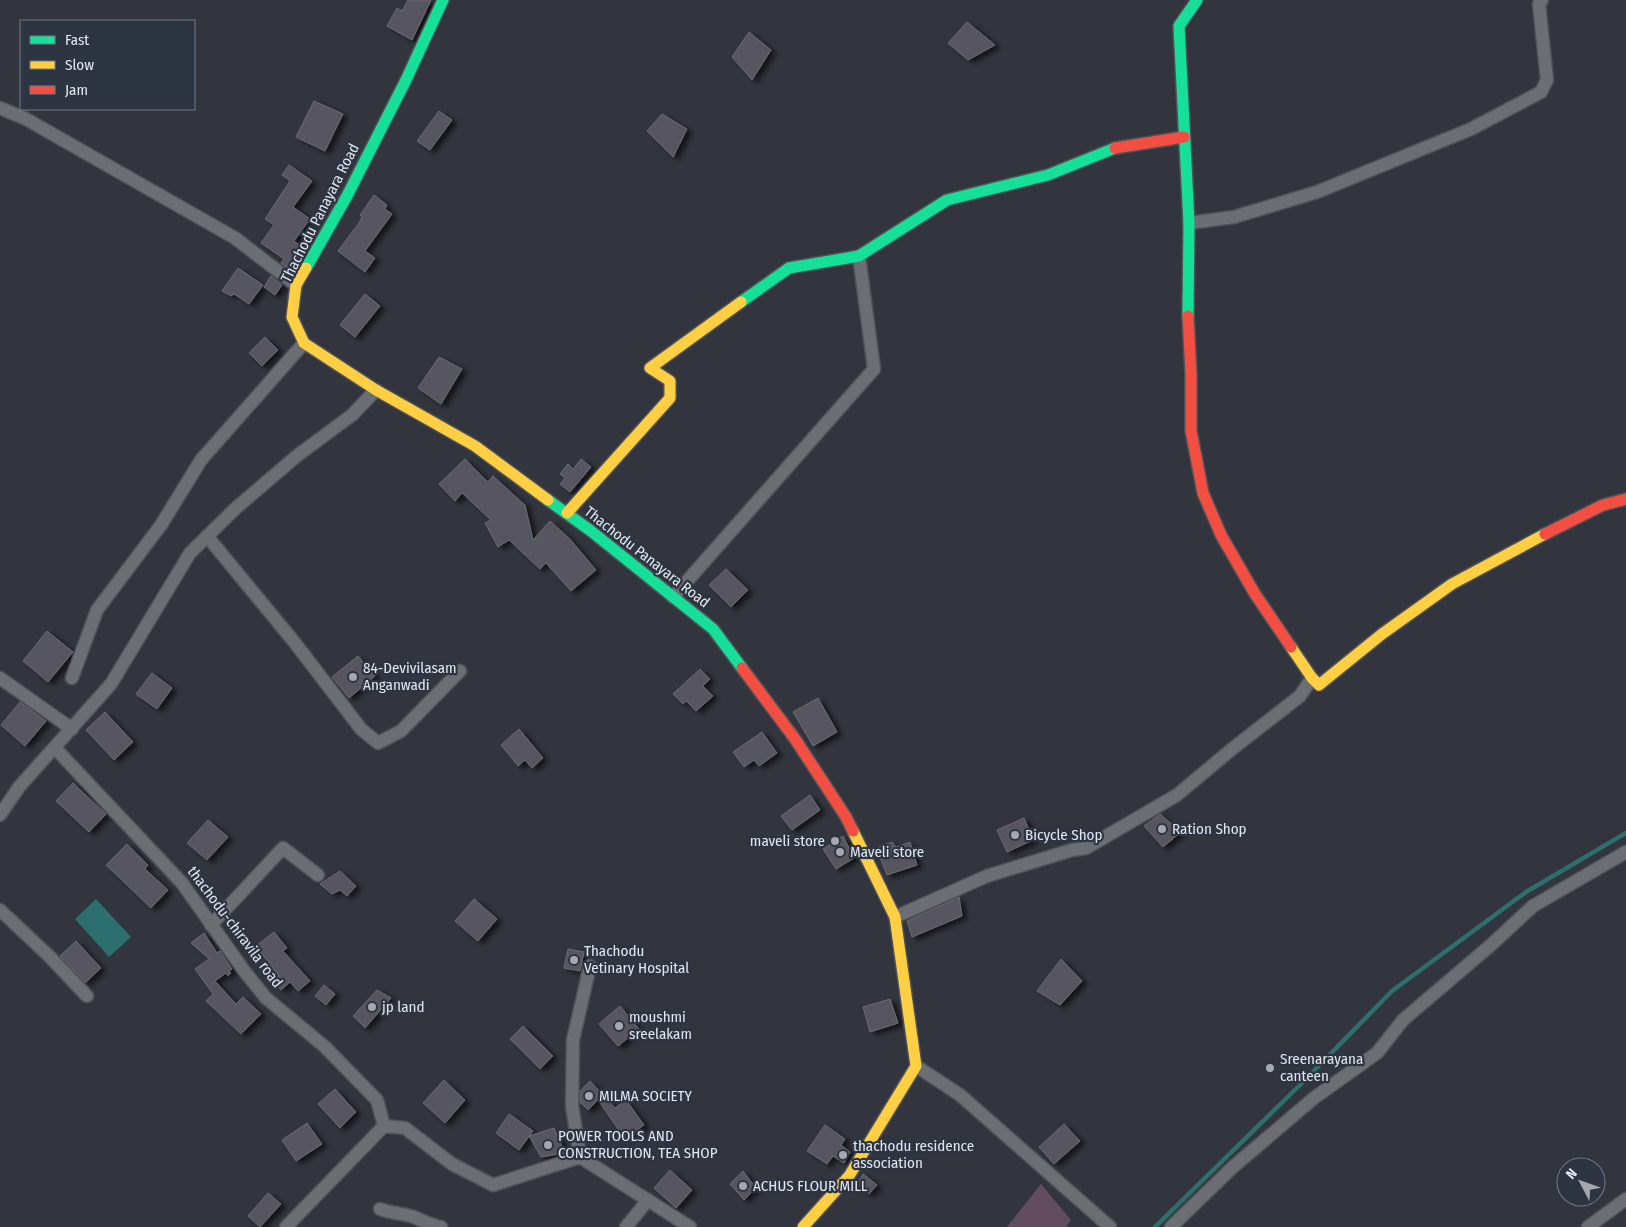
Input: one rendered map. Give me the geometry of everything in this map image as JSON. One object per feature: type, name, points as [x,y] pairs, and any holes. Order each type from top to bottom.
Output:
[{"type":"street","name":"Thachodu Panayara Road","points":[[443,0],[406,80],[347,196],[296,285],[292,317],[304,343],[376,390],[475,446],[591,531],[713,629],[795,739],[846,817],[895,917],[916,1066]]},
{"type":"street","points":[[1197,0],[1179,26],[1188,223],[1191,431],[1203,493],[1222,535],[1255,594],[1312,678],[1319,685],[1382,634],[1452,584],[1529,542],[1603,505],[1626,499]]},
{"type":"street","points":[[1188,223],[1234,217],[1317,192],[1471,129],[1542,92],[1547,80],[1539,4],[1542,0]]},
{"type":"street","points":[[0,108],[26,119],[235,238],[296,285]]},
{"type":"street","points":[[567,513],[670,398],[670,382],[650,368],[789,268],[859,256],[947,200],[1048,175],[1110,149],[1184,137]]},
{"type":"street","points":[[673,597],[874,369],[859,256]]},
{"type":"street","points":[[72,678],[97,610],[161,525],[201,460],[304,343]]},
{"type":"street","points":[[0,815],[19,788],[111,684],[190,553],[237,507],[352,414],[376,390]]},
{"type":"street","points":[[208,536],[295,643],[361,729],[378,742],[401,731],[460,671]]},
{"type":"street","points":[[0,678],[72,729]]},
{"type":"street","points":[[895,917],[987,876],[1072,850],[1086,848],[1177,795],[1300,696],[1312,678]]},
{"type":"street","name":"thachodu-chiravila road","points":[[55,748],[182,883],[245,972],[266,998],[324,1046],[377,1100],[384,1126]]},
{"type":"street","points":[[211,925],[283,848],[318,875]]},
{"type":"street","points":[[1171,1227],[1233,1167],[1314,1098],[1377,1053],[1403,1020],[1491,945],[1533,906],[1626,852]]},
{"type":"street","points":[[0,910],[49,956],[86,996]]},
{"type":"street","points":[[590,966],[573,1040],[572,1106],[580,1157],[690,1227]]},
{"type":"street","points":[[803,1227],[849,1176],[916,1066],[960,1095],[1110,1227]]},
{"type":"street","points":[[286,1227],[384,1126],[405,1128],[452,1164],[492,1185],[580,1157]]},
{"type":"street","points":[[1588,1227],[1626,1199]]},
{"type":"street","points":[[626,1227],[648,1200]]},
{"type":"street","points":[[380,1209],[392,1214],[411,1216],[432,1226],[441,1227]]},
{"type":"shaded area","points":[[96,899],[131,937],[109,957],[75,919]]},
{"type":"shaded area","points":[[1041,1184],[1071,1220],[1066,1227],[1007,1227]]},
{"type":"building","points":[[408,0],[431,0],[412,40],[387,26],[397,8],[402,11]]},
{"type":"building","points":[[967,22],[995,45],[968,60],[948,43]]},
{"type":"building","points":[[749,32],[771,50],[752,80],[732,57]]},
{"type":"building","points":[[314,101],[343,114],[325,151],[296,137]]},
{"type":"building","points":[[439,111],[452,120],[430,150],[417,141]]},
{"type":"building","points":[[662,114],[687,129],[673,157],[647,131]]},
{"type":"building","points":[[289,165],[312,181],[293,207],[310,219],[294,241],[304,248],[291,271],[281,263],[284,259],[261,243],[274,225],[265,219],[290,181],[282,175]]},
{"type":"building","points":[[374,195],[387,205],[385,209],[392,214],[365,251],[375,258],[365,272],[338,251],[359,223],[362,217],[360,215]]},
{"type":"building","points":[[238,268],[263,285],[249,304],[234,294],[231,296],[222,291]]},
{"type":"building","points":[[271,276],[282,285],[275,295],[264,287]]},
{"type":"building","points":[[365,294],[380,306],[355,337],[340,325]]},
{"type":"building","points":[[265,337],[278,350],[262,366],[249,353]]},
{"type":"building","points":[[439,357],[462,369],[441,404],[418,388]]},
{"type":"building","points":[[465,459],[488,482],[493,476],[525,505],[533,540],[550,521],[569,538],[596,570],[571,591],[546,563],[540,569],[509,540],[498,547],[485,523],[491,520],[462,493],[455,501],[439,484]]},
{"type":"building","points":[[581,459],[591,467],[570,492],[560,484],[565,478],[560,474],[568,464],[573,469]]},
{"type":"building","points":[[726,569],[748,590],[731,607],[709,585]]},
{"type":"building","points":[[47,631],[73,652],[48,682],[23,661]]},
{"type":"building","name":"84-Devivilasam Anganwadi","points":[[358,656],[375,676],[349,698],[332,677]]},
{"type":"building","points":[[700,669],[710,679],[703,686],[713,696],[696,711],[686,701],[683,704],[673,694]]},
{"type":"building","points":[[152,673],[172,688],[157,709],[136,694]]},
{"type":"building","points":[[818,698],[837,732],[813,746],[793,712]]},
{"type":"building","points":[[20,702],[46,721],[25,746],[1,725]]},
{"type":"building","points":[[105,712],[133,742],[114,760],[86,730]]},
{"type":"building","points":[[519,729],[543,758],[532,768],[525,760],[518,766],[501,745]]},
{"type":"building","points":[[762,732],[777,753],[759,766],[754,760],[744,767],[733,752]]},
{"type":"building","points":[[73,783],[106,814],[89,832],[56,801]]},
{"type":"building","points":[[810,795],[820,810],[792,830],[781,816]]},
{"type":"building","name":"Ration Shop","points":[[1160,814],[1181,832],[1163,847],[1144,826]]},
{"type":"building","name":"Bicycle Shop","points":[[1024,818],[1033,840],[1007,852],[997,830]]},
{"type":"building","points":[[208,820],[228,837],[207,860],[187,843]]},
{"type":"building","name":"Maveli store","points":[[843,836],[854,858],[836,869],[823,849]]},
{"type":"building","points":[[892,842],[896,847],[910,842],[917,865],[887,875],[876,848]]},
{"type":"building","points":[[127,844],[148,865],[145,869],[168,890],[151,908],[106,865]]},
{"type":"building","points":[[340,871],[356,886],[347,896],[340,890],[332,894],[320,884]]},
{"type":"building","points":[[959,897],[962,916],[912,937],[907,921]]},
{"type":"building","points":[[474,899],[497,919],[478,941],[455,921]]},
{"type":"building","points":[[274,932],[287,948],[283,951],[310,981],[298,991],[290,982],[281,990],[273,981],[279,976],[256,946]]},
{"type":"building","points":[[204,933],[217,953],[220,951],[232,969],[229,971],[231,973],[228,976],[226,973],[215,981],[236,1004],[243,997],[261,1014],[241,1034],[206,1001],[213,994],[195,969],[209,959],[191,943]]},
{"type":"building","points":[[76,941],[101,968],[85,983],[60,956]]},
{"type":"building","name":"Thachodu Vetinary Hospital","points":[[568,949],[584,952],[580,971],[564,968]]},
{"type":"building","points":[[1061,959],[1082,981],[1060,1005],[1037,991]]},
{"type":"building","points":[[324,985],[335,994],[326,1005],[315,996]]},
{"type":"building","name":"jp land","points":[[377,990],[391,998],[365,1028],[353,1016]]},
{"type":"building","points":[[890,999],[898,1023],[870,1032],[863,1007]]},
{"type":"building","name":"moushmi sreelakam","points":[[620,1006],[639,1029],[618,1046],[599,1024]]},
{"type":"building","points":[[523,1026],[553,1056],[540,1069],[510,1039]]},
{"type":"building","points":[[444,1080],[465,1100],[445,1123],[423,1103]]},
{"type":"building","points":[[590,1081],[615,1108],[626,1100],[644,1125],[625,1139],[598,1100],[588,1110],[580,1102],[580,1091]]},
{"type":"building","points":[[335,1089],[356,1112],[340,1128],[318,1104]]},
{"type":"building","points":[[509,1114],[533,1131],[519,1150],[496,1133]]},
{"type":"building","points":[[307,1123],[322,1144],[296,1161],[282,1140]]},
{"type":"building","points":[[1064,1124],[1080,1141],[1054,1164],[1039,1147]]},
{"type":"building","points":[[825,1125],[845,1139],[841,1145],[850,1152],[844,1163],[833,1156],[827,1164],[807,1151]]},
{"type":"building","name":"POWER TOOLS AND CONSTRUCTION, TEA SHOP","points":[[554,1128],[565,1153],[541,1157],[529,1136]]},
{"type":"building","points":[[670,1170],[692,1190],[676,1208],[654,1188]]},
{"type":"building","name":"ACHUS FLOUR MILL","points":[[743,1171],[756,1188],[744,1200],[730,1184]]},
{"type":"building","points":[[863,1174],[877,1185],[869,1194],[857,1184]]},
{"type":"building","points":[[268,1193],[281,1204],[260,1227],[248,1216]]},
{"type":"waterway","points":[[1155,1227],[1302,1083],[1392,991],[1526,892],[1626,833]]},
{"type":"traffic: fast","points":[[306,268],[347,196],[406,80],[443,0]]},
{"type":"traffic: fast","points":[[1188,316],[1189,223],[1179,26],[1197,0]]},
{"type":"traffic: fast","points":[[741,302],[789,268],[859,256],[947,200],[1048,175],[1115,148]]},
{"type":"traffic: fast","points":[[548,500],[591,531],[713,629],[742,668]]},
{"type":"traffic: slow","points":[[306,268],[296,285],[292,317],[304,343],[376,390],[475,446],[548,500]]},
{"type":"traffic: slow","points":[[567,513],[670,398],[670,381],[650,368],[741,302]]},
{"type":"traffic: slow","points":[[1291,647],[1319,685],[1382,634],[1452,584],[1545,534]]},
{"type":"traffic: slow","points":[[803,1227],[849,1176],[916,1066],[895,917],[853,831]]},
{"type":"traffic: jam","points":[[1115,148],[1184,137]]},
{"type":"traffic: jam","points":[[1188,316],[1191,431],[1203,493],[1221,535],[1255,594],[1291,647]]},
{"type":"traffic: jam","points":[[1545,534],[1603,505],[1626,499]]},
{"type":"traffic: jam","points":[[742,668],[795,739],[846,817],[853,831]]},
{"type":"place","name":"84-Devivilasam Anganwadi","points":[[353,677]]},
{"type":"place","name":"Ration Shop","points":[[1162,829]]},
{"type":"place","name":"Bicycle Shop","points":[[1015,835]]},
{"type":"place","name":"maveli store","points":[[835,841]]},
{"type":"place","name":"Maveli store","points":[[840,852]]},
{"type":"place","name":"Thachodu Vetinary Hospital","points":[[574,960]]},
{"type":"place","name":"jp land","points":[[372,1007]]},
{"type":"place","name":"moushmi sreelakam","points":[[619,1026]]},
{"type":"place","name":"Sreenarayana canteen","points":[[1270,1068]]},
{"type":"place","name":"MILMA SOCIETY","points":[[589,1096]]},
{"type":"place","name":"POWER TOOLS AND CONSTRUCTION, TEA SHOP","points":[[548,1145]]},
{"type":"place","name":"thachodu residence association","points":[[843,1155]]},
{"type":"place","name":"ACHUS FLOUR MILL","points":[[743,1186]]}]
